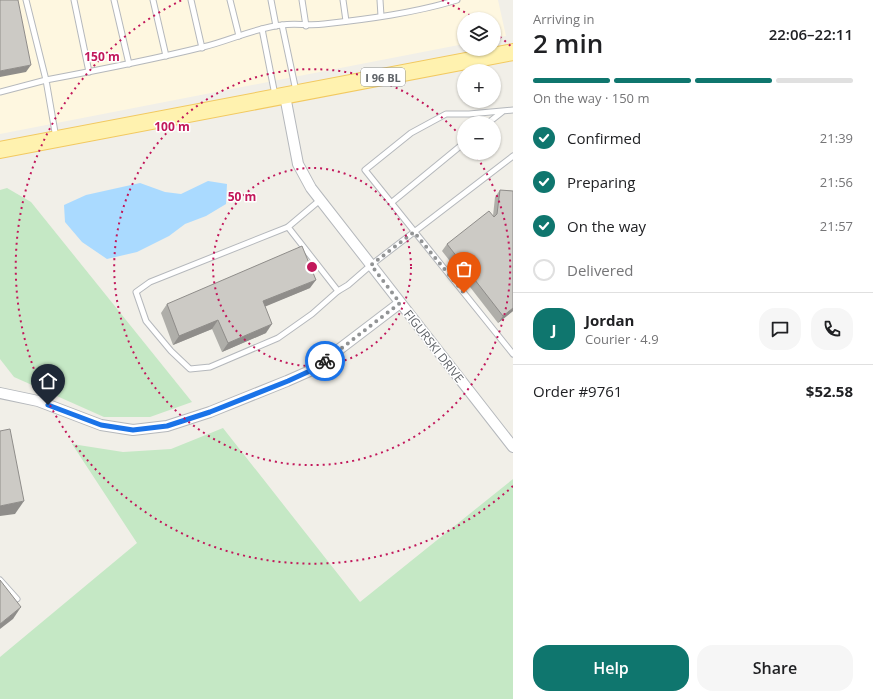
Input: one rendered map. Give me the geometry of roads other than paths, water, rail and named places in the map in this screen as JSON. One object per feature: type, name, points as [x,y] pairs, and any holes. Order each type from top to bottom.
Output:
[{"type":"main road","name":"I 96 BL","points":[[0,150],[513,52]]},
{"type":"street","name":"FIGURSKI DRIVE","points":[[286,96],[298,164],[311,188],[513,447]]},
{"type":"street","points":[[0,393],[38,401],[101,425],[133,430],[167,426],[210,412],[312,370],[400,303]]},
{"type":"lane","points":[[26,0],[46,80],[56,140]]},
{"type":"lane","points":[[74,0],[89,72]]},
{"type":"lane","points":[[114,0],[129,64]]},
{"type":"lane","points":[[153,0],[166,56]]},
{"type":"lane","points":[[191,0],[202,48]]},
{"type":"lane","points":[[230,0],[239,36]]},
{"type":"lane","points":[[271,0],[276,26]]},
{"type":"lane","points":[[302,0],[306,26]]},
{"type":"lane","points":[[343,0],[346,21]]},
{"type":"lane","points":[[380,0],[381,16]]},
{"type":"lane","points":[[0,92],[46,80],[202,48],[276,26],[306,26],[346,21],[427,9],[458,0]]},
{"type":"lane","points":[[282,25],[286,96]]},
{"type":"lane","points":[[262,29],[286,96]]},
{"type":"lane","points":[[513,110],[469,114],[446,114],[411,133],[364,170],[513,354]]},
{"type":"lane","points":[[496,116],[502,111]]},
{"type":"lane","points":[[391,203],[457,149]]},
{"type":"lane","points":[[320,200],[288,227],[150,282],[136,292],[146,321],[171,351],[190,369],[210,367],[278,338],[312,314],[371,265],[513,156]]},
{"type":"lane","points":[[288,227],[338,291]]},
{"type":"lane","points":[[0,580],[17,599]]},
{"type":"water","points":[[208,181],[227,184],[226,204],[206,216],[185,224],[169,236],[137,252],[107,259],[82,242],[65,222],[64,205],[86,195],[140,183],[165,192],[181,194]]}]
